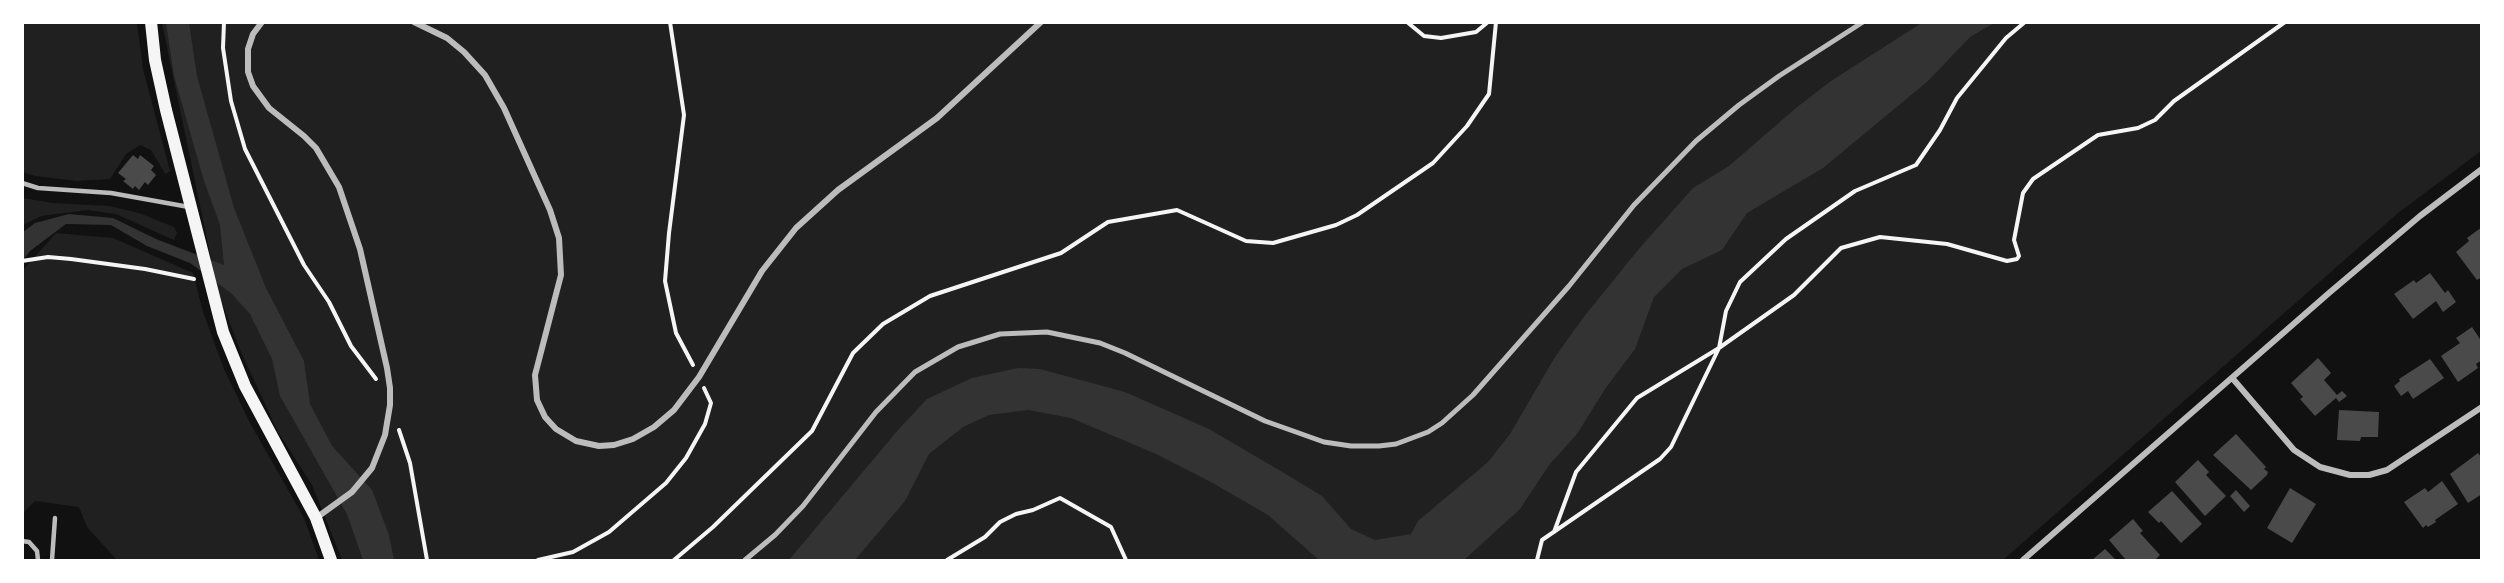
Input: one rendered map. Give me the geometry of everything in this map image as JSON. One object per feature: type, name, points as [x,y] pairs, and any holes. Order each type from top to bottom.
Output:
[{"type":"main road","points":[[151,22],[158,72],[226,340],[240,376],[316,518],[332,561]]},
{"type":"street","points":[[262,22],[253,34],[248,49],[247,64],[251,79],[264,103],[304,136],[320,153],[342,193],[360,249],[387,368],[390,405],[382,447],[365,478],[338,503],[316,518]]},
{"type":"street","points":[[414,22],[447,38],[470,58],[489,81],[504,108],[556,225],[561,249],[560,283],[534,381],[537,400],[550,423],[569,438],[594,446],[614,445],[628,441],[654,427],[666,417],[684,398],[756,279],[796,228],[844,185],[937,118],[1041,22]]},
{"type":"street","points":[[745,561],[803,506],[876,412],[915,372],[947,352],[1000,334],[1047,332],[1100,343],[1265,421],[1324,442],[1351,446],[1379,446],[1396,444],[1428,432],[1469,400],[1561,295],[1634,205],[1696,141],[1730,112],[1779,76],[1863,22]]},
{"type":"street","points":[[2023,561],[2420,216],[2481,169]]},
{"type":"street","points":[[2233,379],[2294,450],[2320,467],[2350,475],[2369,475],[2387,470],[2481,407]]},
{"type":"lane","points":[[22,183],[38,188],[111,193],[191,207]]},
{"type":"lane","points":[[52,561],[55,518]]},
{"type":"lane","points":[[22,541],[29,542],[37,551],[38,561]]},
{"type":"path","points":[[224,22],[223,48],[231,101],[245,149],[304,265],[329,302],[351,346],[370,369],[390,405],[410,463],[427,561]]},
{"type":"path","points":[[538,561],[573,552],[609,532],[666,483],[686,458],[705,424],[711,404],[676,333],[665,281],[684,115],[670,22]]},
{"type":"path","points":[[1407,22],[1424,36],[1441,38],[1476,32],[1488,22]]},
{"type":"path","points":[[674,561],[812,432],[853,353],[883,324],[930,297],[1061,253],[1108,222],[1177,210],[1246,241],[1273,243],[1336,225],[1357,215],[1433,163],[1467,126],[1489,94],[1496,22]]},
{"type":"path","points":[[1537,561],[1542,540],[1660,459],[1671,447],[1719,348],[1726,311],[1740,282],[1786,239],[1856,191],[1916,165],[1940,130],[1957,98],[2006,38],[2025,22]]},
{"type":"path","points":[[1554,532],[1576,472],[1637,398],[1719,348],[1794,296],[1841,248],[1880,237],[1947,244],[2007,261],[2017,259],[2019,256],[2014,240],[2024,193],[2033,178],[2098,135],[2138,128],[2156,120],[2174,101],[2285,22]]},
{"type":"path","points":[[22,261],[48,257],[71,259],[145,269],[210,282]]},
{"type":"path","points":[[947,561],[985,537],[1000,522],[1060,498],[1111,527],[1126,561]]},
{"type":"shaded area","points":[[1923,22],[1994,23],[1970,37],[1928,81],[1823,168],[1747,213],[1722,250],[1682,269],[1654,297],[1635,349],[1605,389],[1577,434],[1549,465],[1520,509],[1464,560],[1319,560],[1268,515],[1211,482],[1156,454],[1071,418],[1028,410],[989,415],[963,427],[929,454],[905,501],[855,560],[789,560],[898,430],[927,399],[972,378],[1018,368],[1040,369],[1125,392],[1209,429],[1322,496],[1351,529],[1375,540],[1411,534],[1418,521],[1488,462],[1510,434],[1555,357],[1583,318],[1638,250],[1693,188],[1729,166],[1831,81]]},
{"type":"shaded area","points":[[22,23],[137,23],[143,69],[170,171],[166,174],[151,150],[140,145],[126,154],[110,179],[77,181],[35,176],[23,172]]},
{"type":"shaded area","points":[[162,23],[2481,23],[2481,151],[2398,213],[2003,560],[342,560],[312,485],[278,432],[240,350],[218,292]]},
{"type":"shaded area","points":[[166,23],[189,23],[197,76],[234,208],[266,288],[304,361],[310,404],[332,446],[372,490],[389,535],[394,560],[363,560],[347,514],[280,396],[272,359],[250,314],[231,293],[190,263],[147,246],[111,225],[66,224],[30,251],[23,260],[23,232],[35,223],[69,214],[113,218],[156,239],[224,265],[220,225],[204,181],[174,76]]},
{"type":"shaded area","points":[[23,198],[53,203],[109,206],[139,213],[174,227],[177,233],[174,240],[116,214],[88,210],[41,216],[23,225]]},
{"type":"shaded area","points":[[56,233],[113,238],[193,273],[203,312],[224,369],[250,423],[304,518],[319,560],[117,560],[87,527],[79,507],[35,501],[23,513],[23,270]]},
{"type":"building","points":[[133,155],[138,159],[140,155],[154,166],[151,170],[156,175],[148,185],[145,182],[139,190],[135,186],[133,189],[123,181],[126,179],[118,173]]},
{"type":"building","points":[[2482,227],[2482,277],[2477,280],[2456,252],[2469,241],[2467,238]]},
{"type":"building","points":[[2430,273],[2445,293],[2448,290],[2456,302],[2443,312],[2436,301],[2413,319],[2394,294],[2414,280],[2416,283]]},
{"type":"building","points":[[2472,327],[2482,342],[2482,360],[2476,364],[2478,368],[2458,382],[2441,356],[2460,343],[2456,338]]},
{"type":"building","points":[[2318,358],[2331,373],[2324,380],[2337,395],[2342,391],[2347,396],[2339,402],[2336,398],[2315,416],[2300,399],[2303,397],[2291,383]]},
{"type":"building","points":[[2430,359],[2444,378],[2413,399],[2408,391],[2401,396],[2394,386],[2400,381],[2399,379]]},
{"type":"building","points":[[2339,410],[2379,412],[2378,437],[2361,437],[2360,441],[2337,440]]},
{"type":"building","points":[[2236,434],[2268,472],[2251,490],[2213,455]]},
{"type":"building","points":[[2478,453],[2482,458],[2482,494],[2468,503],[2450,474]]},
{"type":"building","points":[[2198,460],[2209,472],[2206,475],[2226,496],[2205,516],[2175,482]]},
{"type":"building","points":[[2442,481],[2458,504],[2435,520],[2436,522],[2423,528],[2404,502],[2425,488],[2428,492]]},
{"type":"building","points":[[2290,488],[2316,504],[2292,543],[2267,528]]},
{"type":"building","points":[[2236,490],[2250,506],[2244,512],[2230,496]]},
{"type":"building","points":[[2172,491],[2202,524],[2181,543],[2161,521],[2159,523],[2148,512]]},
{"type":"building","points":[[2133,519],[2143,531],[2140,533],[2160,555],[2155,560],[2126,560],[2109,540]]},
{"type":"building","points":[[2105,549],[2116,560],[2092,560]]}]
